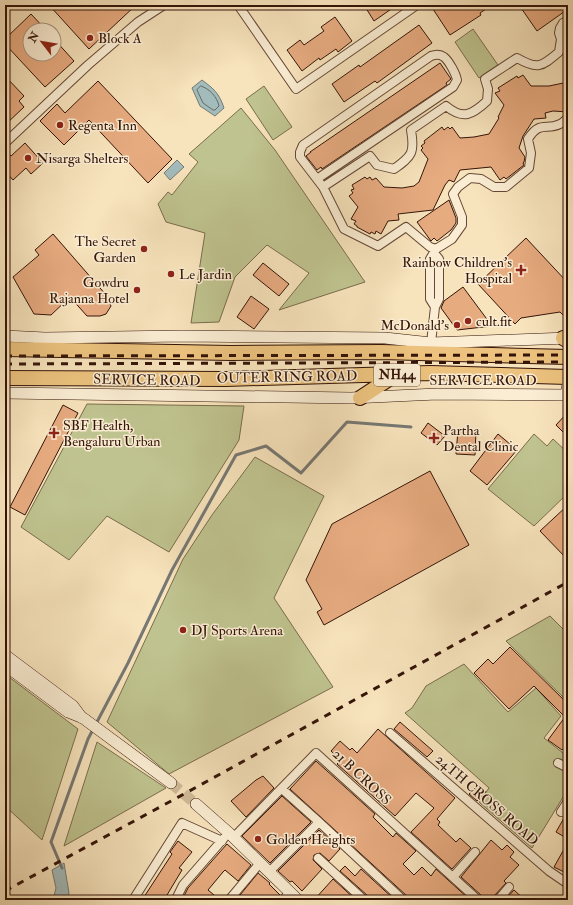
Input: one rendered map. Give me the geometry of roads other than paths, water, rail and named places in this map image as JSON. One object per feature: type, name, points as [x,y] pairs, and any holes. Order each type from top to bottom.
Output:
[{"type":"highway","name":"OUTER RING ROAD","points":[[5,349],[231,353],[381,352],[568,358]]},
{"type":"highway","name":"OUTER RING ROAD","points":[[5,378],[226,379],[430,373],[568,377]]},
{"type":"highway","points":[[360,398],[395,375]]},
{"type":"street","points":[[5,142],[138,22],[164,5]]},
{"type":"street","points":[[238,5],[296,88],[417,5]]},
{"type":"street","points":[[323,187],[370,156],[377,165],[394,169],[408,158],[414,144],[411,130],[446,106],[454,112],[464,115],[477,110],[487,101],[488,89],[485,78],[517,58],[530,66],[544,64],[559,52],[560,28],[563,23],[568,20]]},
{"type":"street","points":[[317,179],[453,87],[457,80],[456,74],[444,57],[437,54],[431,56],[303,145],[300,152],[300,157],[323,187],[344,230],[378,246],[406,227],[435,251]]},
{"type":"street","points":[[422,108],[429,118]]},
{"type":"street","points":[[431,343],[435,307],[430,299],[430,259],[435,251],[452,239],[462,225],[462,217],[453,194],[458,187],[470,178],[481,179],[494,187],[506,187],[529,168],[531,153],[528,139],[533,132],[539,128],[559,125],[568,118]]},
{"type":"street","points":[[5,336],[45,338],[182,336],[384,338],[431,343],[566,339]]},
{"type":"street","name":"SERVICE ROAD","points":[[5,393],[360,398],[437,394],[566,395],[568,384]]},
{"type":"street","points":[[5,655],[73,706],[83,718],[171,783]]},
{"type":"street","points":[[5,665],[68,712],[83,718]]},
{"type":"street","name":"24TH CROSS ROAD","points":[[390,733],[549,871],[568,884]]},
{"type":"street","name":"21 B CROSS","points":[[180,900],[177,897],[183,885],[228,837],[282,789],[316,752],[478,900]]},
{"type":"street","points":[[558,763],[568,768]]},
{"type":"street","points":[[282,789],[403,900]]},
{"type":"street","points":[[561,812],[568,801]]},
{"type":"street","points":[[196,804],[228,837],[269,872],[287,896],[298,900]]},
{"type":"street","points":[[133,900],[182,822],[228,837]]},
{"type":"street","points":[[269,872],[319,822]]},
{"type":"street","points":[[453,877],[475,852]]},
{"type":"street","points":[[318,858],[364,900]]},
{"type":"street","points":[[229,900],[260,863]]},
{"type":"street","points":[[498,900],[509,887]]},
{"type":"water","points":[[202,80],[216,92],[224,108],[215,116],[200,106],[192,88]]},
{"type":"water","points":[[177,160],[184,167],[170,180],[164,173]]},
{"type":"water","points":[[64,863],[69,893],[67,900],[53,900],[56,888],[52,870]]},
{"type":"waterway","points":[[62,868],[51,842],[88,739],[128,663],[172,570],[236,455],[266,446],[301,473],[347,422],[411,427]]},
{"type":"tunnel","points":[[171,783],[196,804]]},
{"type":"railway","points":[[5,356],[568,355]]},
{"type":"railway","points":[[5,364],[568,362]]},
{"type":"railway","points":[[5,891],[568,582]]},
{"type":"place","name":"Block A","points":[[90,38]]},
{"type":"place","name":"Regenta Inn","points":[[60,125]]},
{"type":"place","name":"Nisarga Shelters","points":[[28,158]]},
{"type":"place","name":"The Secret Garden","points":[[144,249]]},
{"type":"place","name":"Rainbow Children's Hospital","points":[[521,270]]},
{"type":"place","name":"Le Jardin","points":[[171,274]]},
{"type":"place","name":"Gowdru Rajanna Hotel","points":[[137,290]]},
{"type":"place","name":"cult.fit","points":[[468,321]]},
{"type":"place","name":"McDonald's","points":[[457,325]]},
{"type":"place","name":"SBF Health, Bengaluru Urban","points":[[54,433]]},
{"type":"place","name":"Partha Dental Clinic","points":[[434,438]]},
{"type":"place","name":"DJ Sports Arena","points":[[183,630]]},
{"type":"place","name":"Golden Heights","points":[[258,839]]}]
